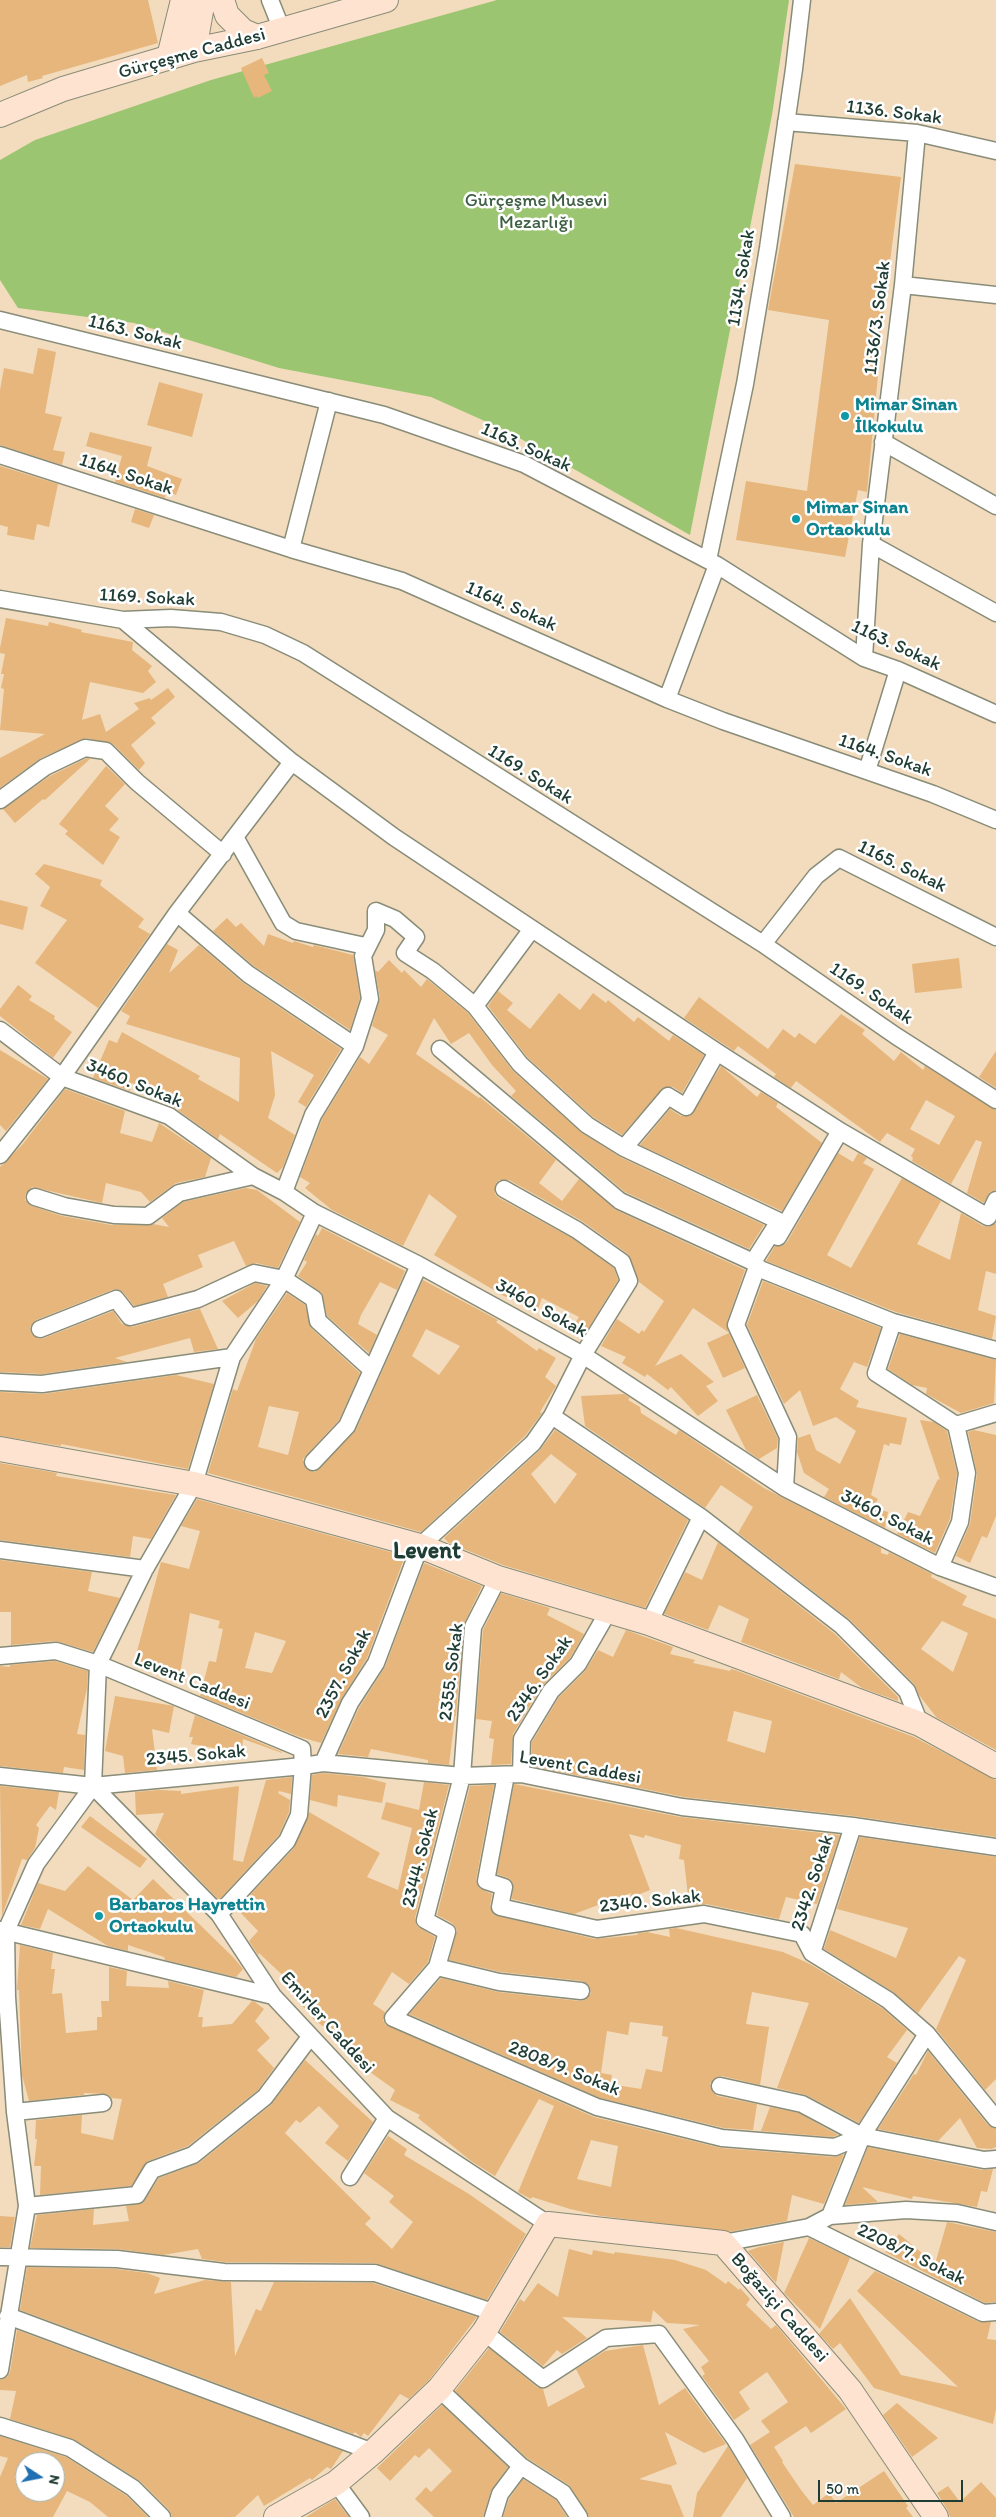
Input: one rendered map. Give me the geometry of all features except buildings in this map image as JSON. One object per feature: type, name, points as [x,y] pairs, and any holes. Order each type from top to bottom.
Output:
[{"type":"street","points":[[169,57],[183,0]]},
{"type":"street","points":[[194,50],[203,0]]},
{"type":"street","points":[[222,0],[227,14],[243,31],[257,37]]},
{"type":"street","points":[[270,0],[282,30]]},
{"type":"street","name":"Gürçeşme Caddesi","points":[[0,115],[63,89],[169,57],[257,37],[386,0]]},
{"type":"street","name":"1134. Sokak","points":[[667,699],[712,563],[745,384],[786,122],[802,0]]},
{"type":"street","name":"1136. Sokak","points":[[786,122],[917,133],[996,151]]},
{"type":"street","name":"1136/3. Sokak","points":[[864,658],[871,544],[903,285],[917,133]]},
{"type":"street","points":[[903,285],[996,294]]},
{"type":"street","name":"1163. Sokak","points":[[0,321],[384,415],[524,464],[712,563],[864,658],[898,670],[996,714]]},
{"type":"street","points":[[291,549],[329,402]]},
{"type":"street","points":[[883,442],[996,506]]},
{"type":"street","name":"1164. Sokak","points":[[0,455],[291,549],[402,581],[667,699],[723,721],[934,794],[996,820]]},
{"type":"street","points":[[871,544],[996,613]]},
{"type":"street","name":"1169. Sokak","points":[[0,599],[123,620],[172,618],[221,622],[265,635],[302,653],[763,944],[896,1036],[996,1100]]},
{"type":"street","points":[[123,620],[292,762],[394,837],[717,1052],[840,1131],[988,1217],[996,1200]]},
{"type":"street","points":[[868,771],[898,670]]},
{"type":"street","points":[[0,800],[44,767],[76,752],[85,748],[106,751],[137,782],[223,854]]},
{"type":"street","points":[[0,1155],[62,1077],[177,913],[292,762]]},
{"type":"street","points":[[235,837],[283,923],[296,931],[365,946],[366,950]]},
{"type":"street","name":"1165. Sokak","points":[[763,944],[816,876],[839,858],[994,932]]},
{"type":"street","points":[[284,1192],[313,1115],[354,1046],[370,999],[363,956],[376,930],[376,911],[395,919],[416,937],[405,952],[433,971],[475,1006],[520,1064],[587,1125],[624,1148],[779,1221],[756,1266],[736,1325],[788,1437],[786,1488]]},
{"type":"street","points":[[177,913],[248,974],[354,1046]]},
{"type":"street","points":[[475,1006],[532,929]]},
{"type":"street","name":"3460. Sokak","points":[[0,1030],[62,1077],[169,1116],[253,1176],[284,1192],[315,1213],[419,1265],[583,1355],[786,1488],[940,1567],[996,1587]]},
{"type":"street","points":[[440,1050],[620,1201],[756,1266],[893,1322],[996,1350]]},
{"type":"street","points":[[624,1148],[668,1096],[686,1106],[717,1052]]},
{"type":"street","points":[[756,1266],[840,1131]]},
{"type":"street","points":[[35,1197],[64,1206],[114,1215],[148,1216],[179,1193],[253,1176]]},
{"type":"street","points":[[420,1546],[533,1443],[552,1416],[583,1355],[629,1281],[622,1262],[578,1230],[504,1189]]},
{"type":"street","points":[[0,2370],[27,2206],[15,2112],[4,1997],[3,1930],[36,1864],[93,1786],[98,1664],[146,1570],[194,1484],[232,1357],[284,1279],[315,1213]]},
{"type":"street","points":[[313,1462],[347,1426],[419,1265]]},
{"type":"street","points":[[40,1329],[116,1299],[130,1317],[198,1299],[254,1273],[284,1279],[314,1299],[318,1321],[372,1370]]},
{"type":"street","points":[[893,1322],[876,1372],[956,1426],[967,1472],[960,1522],[940,1567]]},
{"type":"street","points":[[0,1382],[42,1384],[232,1357]]},
{"type":"street","points":[[956,1426],[996,1413]]},
{"type":"street","points":[[552,1416],[701,1517],[842,1626],[907,1691],[920,1724]]},
{"type":"street","points":[[0,1449],[194,1484],[420,1546],[498,1578],[649,1623],[920,1724],[996,1766]]},
{"type":"street","points":[[649,1623],[701,1517]]},
{"type":"street","name":"2357. Sokak","points":[[322,1763],[350,1703],[379,1656],[420,1546]]},
{"type":"street","points":[[0,1550],[146,1570]]},
{"type":"street","name":"2355. Sokak","points":[[462,1776],[473,1627],[498,1578]]},
{"type":"street","name":"2346. Sokak","points":[[500,1907],[504,1887],[486,1881],[522,1739],[551,1691],[578,1664],[608,1612]]},
{"type":"street","points":[[0,1656],[56,1651],[98,1664]]},
{"type":"street","name":"Levent Caddesi","points":[[98,1664],[302,1748],[304,1766],[322,1763],[462,1776],[514,1775],[682,1807],[853,1826],[996,1847]]},
{"type":"street","points":[[218,1914],[287,1841],[299,1815],[304,1766]]},
{"type":"street","name":"2345. Sokak","points":[[0,1776],[93,1786],[304,1766]]},
{"type":"street","name":"2344. Sokak","points":[[437,1967],[447,1932],[425,1920],[462,1776]]},
{"type":"street","name":"Emirler Caddesi","points":[[93,1786],[218,1914],[273,1996],[387,2118],[548,2224]]},
{"type":"street","name":"2342. Sokak","points":[[812,1953],[853,1826]]},
{"type":"street","name":"2340. Sokak","points":[[500,1907],[597,1928],[704,1914],[802,1934],[812,1953],[888,2000],[927,2034],[996,2119]]},
{"type":"street","points":[[3,1930],[273,1996]]},
{"type":"street","points":[[437,1967],[499,1982],[581,1991]]},
{"type":"street","name":"2808/9. Sokak","points":[[437,1967],[393,2018],[597,2108],[722,2138],[835,2147],[862,2136]]},
{"type":"street","points":[[830,2216],[862,2136],[927,2034]]},
{"type":"street","points":[[27,2206],[137,2195],[152,2170],[193,2155],[265,2098],[310,2037]]},
{"type":"street","points":[[720,2086],[802,2104],[862,2136],[984,2160],[996,2159]]},
{"type":"street","points":[[15,2112],[103,2103]]},
{"type":"street","points":[[350,2177],[387,2118]]},
{"type":"street","points":[[723,2243],[809,2227],[830,2216],[906,2210],[957,2212],[996,2222]]},
{"type":"street","points":[[285,2515],[336,2483],[439,2389],[490,2322],[548,2224]]},
{"type":"street","name":"Boğaziçi Caddesi","points":[[548,2224],[723,2243],[850,2390],[936,2517]]},
{"type":"street","name":"2208/7. Sokak","points":[[809,2227],[983,2313],[996,2312]]},
{"type":"street","points":[[0,2257],[116,2259],[224,2272],[375,2273],[490,2322],[543,2379],[606,2338],[659,2334],[735,2440],[782,2517]]},
{"type":"street","points":[[8,2316],[372,2452]]},
{"type":"street","points":[[439,2389],[521,2466],[564,2494],[579,2517]]},
{"type":"street","points":[[0,2426],[70,2448],[133,2488],[162,2517]]},
{"type":"street","points":[[493,2517],[500,2494],[521,2466]]},
{"type":"street","points":[[336,2483],[361,2517]]},
{"type":"green space","name":"Gürçeşme Musevi Mezarlığı","points":[[497,0],[789,0],[772,115],[690,535],[507,431],[431,397],[279,368],[134,323],[18,308],[0,280],[0,160],[35,140],[211,80]]},
{"type":"place","name":"Mimar Sinan İlkokulu","points":[[845,416]]},
{"type":"place","name":"Mimar Sinan Ortaokulu","points":[[796,519]]},
{"type":"place","name":"Barbaros Hayrettin Ortaokulu","points":[[99,1916]]},
{"type":"district","name":"Levent","points":[[427,1552]]}]
